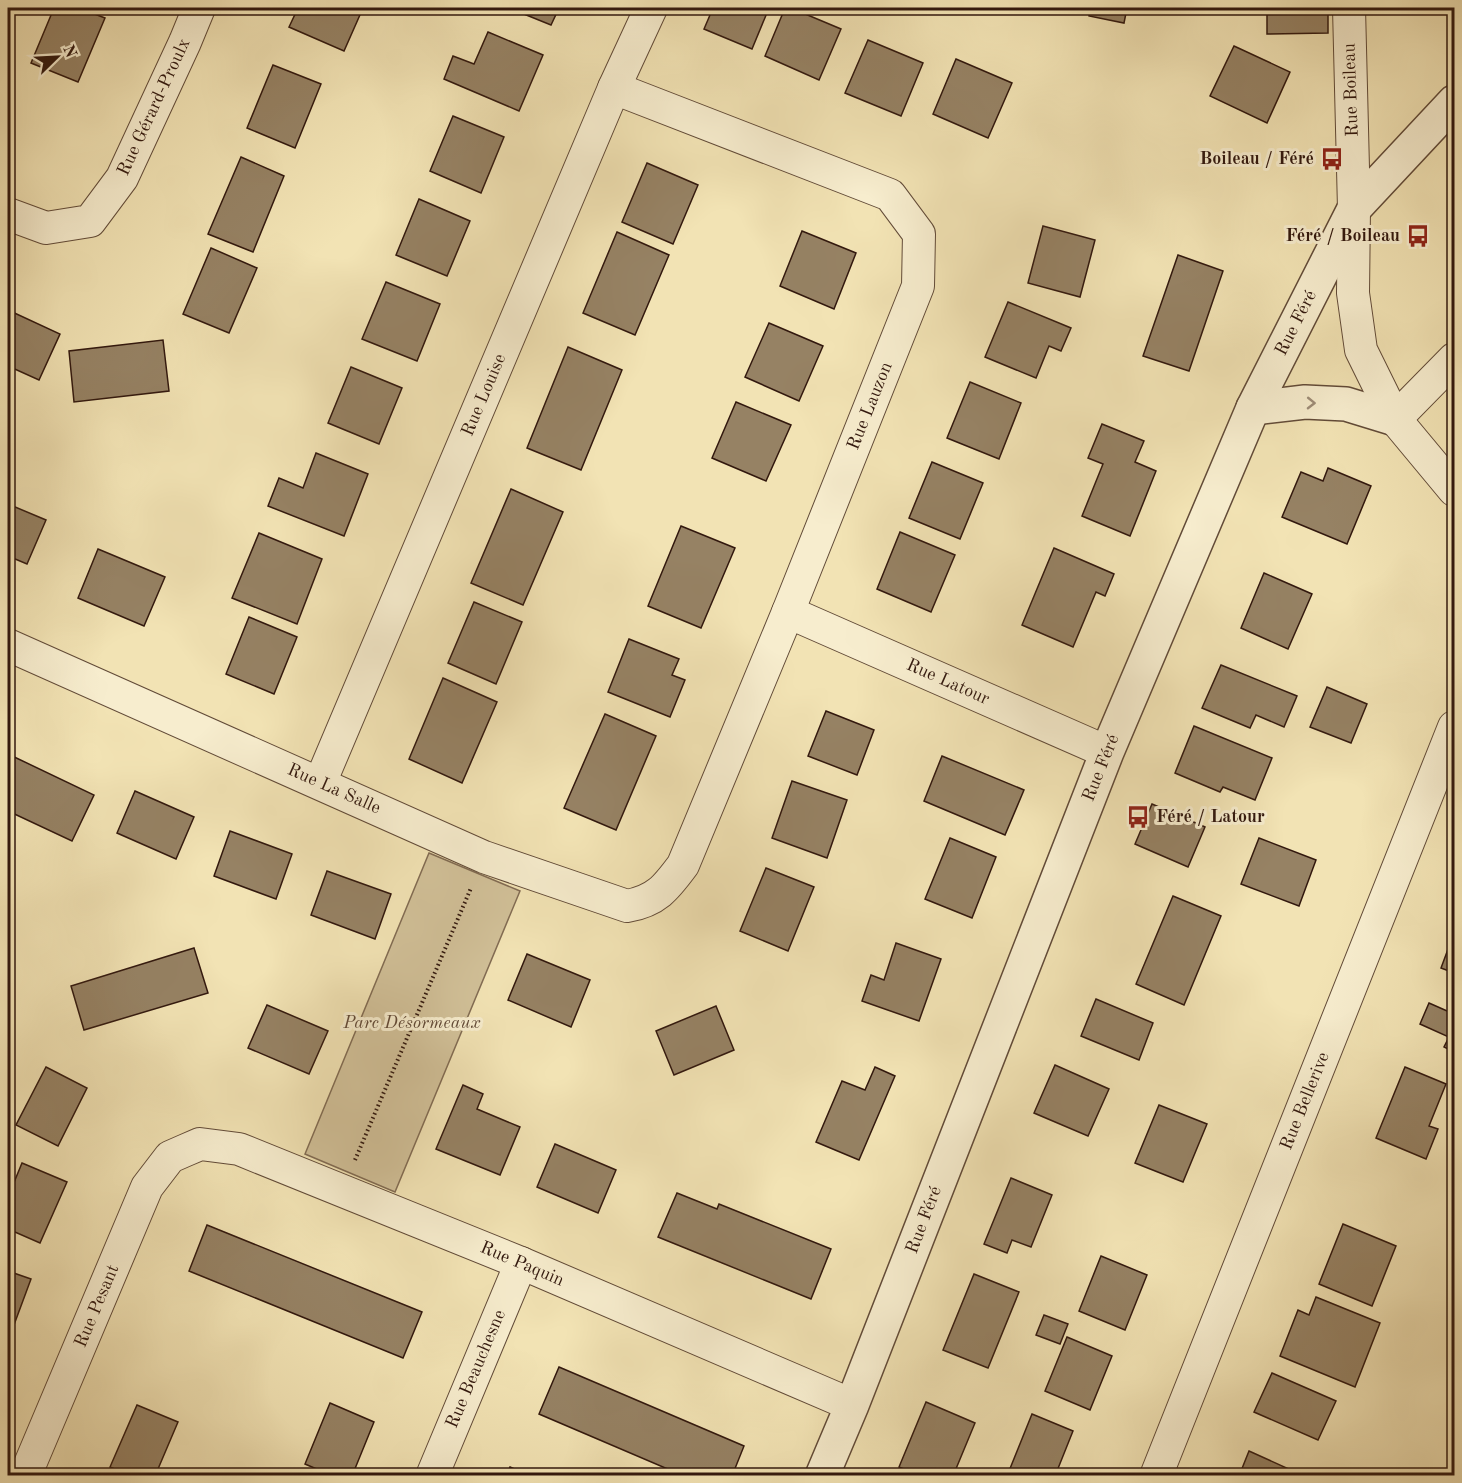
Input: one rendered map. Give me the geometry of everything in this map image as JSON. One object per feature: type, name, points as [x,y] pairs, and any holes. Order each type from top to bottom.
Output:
[{"type":"street","name":"Rue Gérard-Proulx","points":[[8,214],[46,228],[90,221],[122,178],[199,8]]},
{"type":"street","name":"Rue Louise","points":[[320,783],[614,88],[651,8]]},
{"type":"street","name":"Rue Boileau","points":[[1349,8],[1354,209],[1353,293],[1361,350],[1395,418],[1455,490]]},
{"type":"street","name":"Rue Lauzon","points":[[614,88],[890,195],[919,234],[918,286],[788,612],[683,865],[665,889]]},
{"type":"street","name":"Rue Féré","points":[[822,1476],[852,1406],[1107,752],[1253,408],[1354,209],[1455,102]]},
{"type":"street","points":[[1253,408],[1305,402],[1346,404],[1395,418],[1455,359]]},
{"type":"street","name":"Rue Latour","points":[[788,612],[1107,752]]},
{"type":"street","name":"Rue La Salle","points":[[8,645],[484,857],[627,906],[644,903],[665,889]]},
{"type":"street","name":"Rue Bellerive","points":[[1156,1476],[1455,727]]},
{"type":"street","name":"Rue Paquin","points":[[186,1150],[200,1144],[239,1149],[520,1263],[852,1406]]},
{"type":"street","name":"Rue Pesant","points":[[26,1476],[147,1187],[170,1157],[186,1150]]},
{"type":"street","name":"Rue Beauchesne","points":[[432,1476],[520,1263]]},
{"type":"path","points":[[342,1190],[484,857]]},
{"type":"green space","name":"Parc Désormeaux","points":[[429,853],[520,891],[395,1192],[305,1154]]},
{"type":"building","points":[[54,8],[79,8],[105,18],[78,82],[31,63]]},
{"type":"building","points":[[298,8],[363,8],[344,51],[289,27]]},
{"type":"building","points":[[509,8],[559,8],[551,25]]},
{"type":"building","points":[[713,8],[769,8],[752,49],[704,29]]},
{"type":"building","points":[[785,8],[791,8],[841,29],[819,80],[765,56]]},
{"type":"building","points":[[1090,8],[1127,8],[1124,23],[1089,16]]},
{"type":"building","points":[[1267,8],[1328,8],[1328,33],[1267,34]]},
{"type":"building","points":[[488,32],[543,55],[519,111],[444,79],[453,56],[474,64]]},
{"type":"building","points":[[868,40],[923,63],[901,116],[845,93]]},
{"type":"building","points":[[1234,46],[1290,72],[1267,123],[1210,96]]},
{"type":"building","points":[[956,59],[1012,83],[988,138],[933,114]]},
{"type":"building","points":[[273,65],[321,84],[295,148],[247,128]]},
{"type":"building","points":[[453,116],[504,137],[481,193],[430,171]]},
{"type":"building","points":[[241,157],[284,176],[253,252],[208,234]]},
{"type":"building","points":[[647,163],[698,185],[673,244],[622,222]]},
{"type":"building","points":[[419,199],[470,221],[447,276],[396,255]]},
{"type":"building","points":[[1043,226],[1095,240],[1080,297],[1028,283]]},
{"type":"building","points":[[802,231],[856,253],[834,309],[780,286]]},
{"type":"building","points":[[617,232],[669,255],[635,335],[583,313]]},
{"type":"building","points":[[211,248],[257,268],[229,333],[183,314]]},
{"type":"building","points":[[1178,255],[1223,271],[1189,371],[1143,356]]},
{"type":"building","points":[[386,282],[440,304],[417,361],[362,339]]},
{"type":"building","points":[[1008,302],[1071,328],[1061,351],[1049,346],[1036,378],[985,357]]},
{"type":"building","points":[[8,310],[60,334],[39,380],[8,366]]},
{"type":"building","points":[[769,323],[823,346],[799,401],[745,377]]},
{"type":"building","points":[[163,340],[169,391],[74,402],[69,351]]},
{"type":"building","points":[[568,347],[622,370],[581,470],[527,448]]},
{"type":"building","points":[[351,367],[402,388],[379,444],[328,423]]},
{"type":"building","points":[[970,382],[1021,403],[999,459],[947,438]]},
{"type":"building","points":[[736,402],[791,425],[766,481],[712,458]]},
{"type":"building","points":[[1102,424],[1144,441],[1135,462],[1156,471],[1130,536],[1082,516],[1103,464],[1088,458]]},
{"type":"building","points":[[316,453],[368,474],[344,536],[268,506],[279,478],[303,488]]},
{"type":"building","points":[[932,462],[983,483],[960,539],[909,518]]},
{"type":"building","points":[[1328,468],[1371,486],[1347,544],[1282,517],[1301,472],[1323,481]]},
{"type":"building","points":[[511,489],[563,512],[523,605],[471,583]]},
{"type":"building","points":[[8,504],[46,520],[27,564],[8,556]]},
{"type":"building","points":[[681,526],[735,548],[701,628],[648,606]]},
{"type":"building","points":[[900,532],[955,555],[931,612],[877,589]]},
{"type":"building","points":[[259,533],[322,559],[297,624],[232,598]]},
{"type":"building","points":[[1054,548],[1114,574],[1105,596],[1096,592],[1073,647],[1022,625]]},
{"type":"building","points":[[98,549],[165,577],[144,626],[78,598]]},
{"type":"building","points":[[1264,573],[1312,594],[1288,649],[1241,628]]},
{"type":"building","points":[[474,602],[522,622],[496,684],[448,663]]},
{"type":"building","points":[[249,617],[297,637],[274,694],[226,674]]},
{"type":"building","points":[[629,639],[679,659],[672,675],[685,680],[670,717],[608,692]]},
{"type":"building","points":[[1221,665],[1297,696],[1284,727],[1256,715],[1250,728],[1202,708]]},
{"type":"building","points":[[443,678],[497,702],[462,783],[409,759]]},
{"type":"building","points":[[1327,687],[1367,704],[1351,743],[1310,727]]},
{"type":"building","points":[[826,711],[874,730],[857,775],[808,756]]},
{"type":"building","points":[[605,714],[656,736],[616,830],[564,808]]},
{"type":"building","points":[[1194,726],[1272,758],[1255,800],[1223,787],[1220,792],[1175,773]]},
{"type":"building","points":[[8,754],[94,795],[72,841],[8,811]]},
{"type":"building","points":[[942,756],[1024,790],[1005,835],[924,801]]},
{"type":"building","points":[[792,781],[847,800],[827,858],[772,838]]},
{"type":"building","points":[[135,791],[194,817],[176,859],[117,833]]},
{"type":"building","points":[[1152,804],[1205,827],[1188,867],[1135,844]]},
{"type":"building","points":[[230,831],[292,854],[276,899],[214,876]]},
{"type":"building","points":[[950,838],[996,857],[972,918],[925,899]]},
{"type":"building","points":[[1259,838],[1316,860],[1299,906],[1241,884]]},
{"type":"building","points":[[766,868],[814,887],[788,951],[740,931]]},
{"type":"building","points":[[327,871],[391,894],[375,939],[311,915]]},
{"type":"building","points":[[1173,896],[1221,916],[1184,1005],[1136,984]]},
{"type":"building","points":[[1454,933],[1454,973],[1441,968]]},
{"type":"building","points":[[896,943],[941,959],[919,1021],[862,1001],[871,975],[884,980]]},
{"type":"building","points":[[194,948],[208,993],[84,1030],[71,986]]},
{"type":"building","points":[[527,954],[590,980],[571,1027],[508,1000]]},
{"type":"building","points":[[1096,999],[1153,1023],[1139,1060],[1081,1036]]},
{"type":"building","points":[[1429,1003],[1454,1014],[1454,1052],[1444,1047],[1449,1037],[1420,1024]]},
{"type":"building","points":[[267,1005],[328,1031],[309,1074],[248,1048]]},
{"type":"building","points":[[716,1006],[734,1050],[674,1075],[656,1031]]},
{"type":"building","points":[[1055,1065],[1109,1089],[1088,1136],[1034,1113]]},
{"type":"building","points":[[46,1067],[87,1088],[58,1146],[16,1125]]},
{"type":"building","points":[[875,1067],[895,1076],[859,1160],[816,1142],[842,1081],[865,1090]]},
{"type":"building","points":[[1405,1067],[1446,1084],[1429,1126],[1438,1129],[1426,1159],[1376,1138]]},
{"type":"building","points":[[463,1085],[483,1094],[477,1109],[520,1127],[500,1175],[436,1149]]},
{"type":"building","points":[[1159,1105],[1207,1124],[1183,1182],[1135,1163]]},
{"type":"building","points":[[555,1144],[616,1170],[598,1213],[537,1187]]},
{"type":"building","points":[[22,1163],[67,1182],[40,1243],[8,1229],[8,1197]]},
{"type":"building","points":[[1011,1178],[1052,1195],[1031,1247],[1012,1240],[1007,1253],[984,1244]]},
{"type":"building","points":[[677,1193],[717,1209],[719,1204],[831,1249],[811,1299],[658,1237]]},
{"type":"building","points":[[1343,1224],[1396,1246],[1372,1306],[1319,1284]]},
{"type":"building","points":[[207,1225],[422,1312],[403,1358],[189,1271]]},
{"type":"building","points":[[1101,1256],[1147,1275],[1125,1330],[1079,1311]]},
{"type":"building","points":[[8,1271],[31,1279],[8,1341]]},
{"type":"building","points":[[974,1274],[1019,1292],[988,1368],[943,1350]]},
{"type":"building","points":[[1316,1297],[1380,1323],[1355,1387],[1280,1356],[1298,1310],[1309,1315]]},
{"type":"building","points":[[1044,1315],[1068,1324],[1060,1344],[1036,1335]]},
{"type":"building","points":[[1067,1337],[1112,1356],[1090,1410],[1045,1391]]},
{"type":"building","points":[[559,1367],[744,1446],[732,1476],[684,1476],[539,1414]]},
{"type":"building","points":[[1272,1373],[1336,1401],[1318,1440],[1254,1412]]},
{"type":"building","points":[[926,1402],[975,1423],[953,1476],[919,1476],[899,1467]]},
{"type":"building","points":[[330,1403],[374,1422],[352,1476],[333,1476],[305,1464]]},
{"type":"building","points":[[137,1405],[178,1422],[155,1476],[130,1476],[110,1467]]},
{"type":"building","points":[[1032,1414],[1073,1431],[1055,1476],[1007,1476]]},
{"type":"building","points":[[1249,1451],[1302,1475],[1239,1476]]},
{"type":"building","points":[[510,1467],[530,1476],[506,1476]]},
{"type":"place","name":"Boileau / Féré","points":[[1332,159]]},
{"type":"place","name":"Féré / Boileau","points":[[1418,236]]},
{"type":"place","name":"Féré / Latour","points":[[1138,817]]}]
